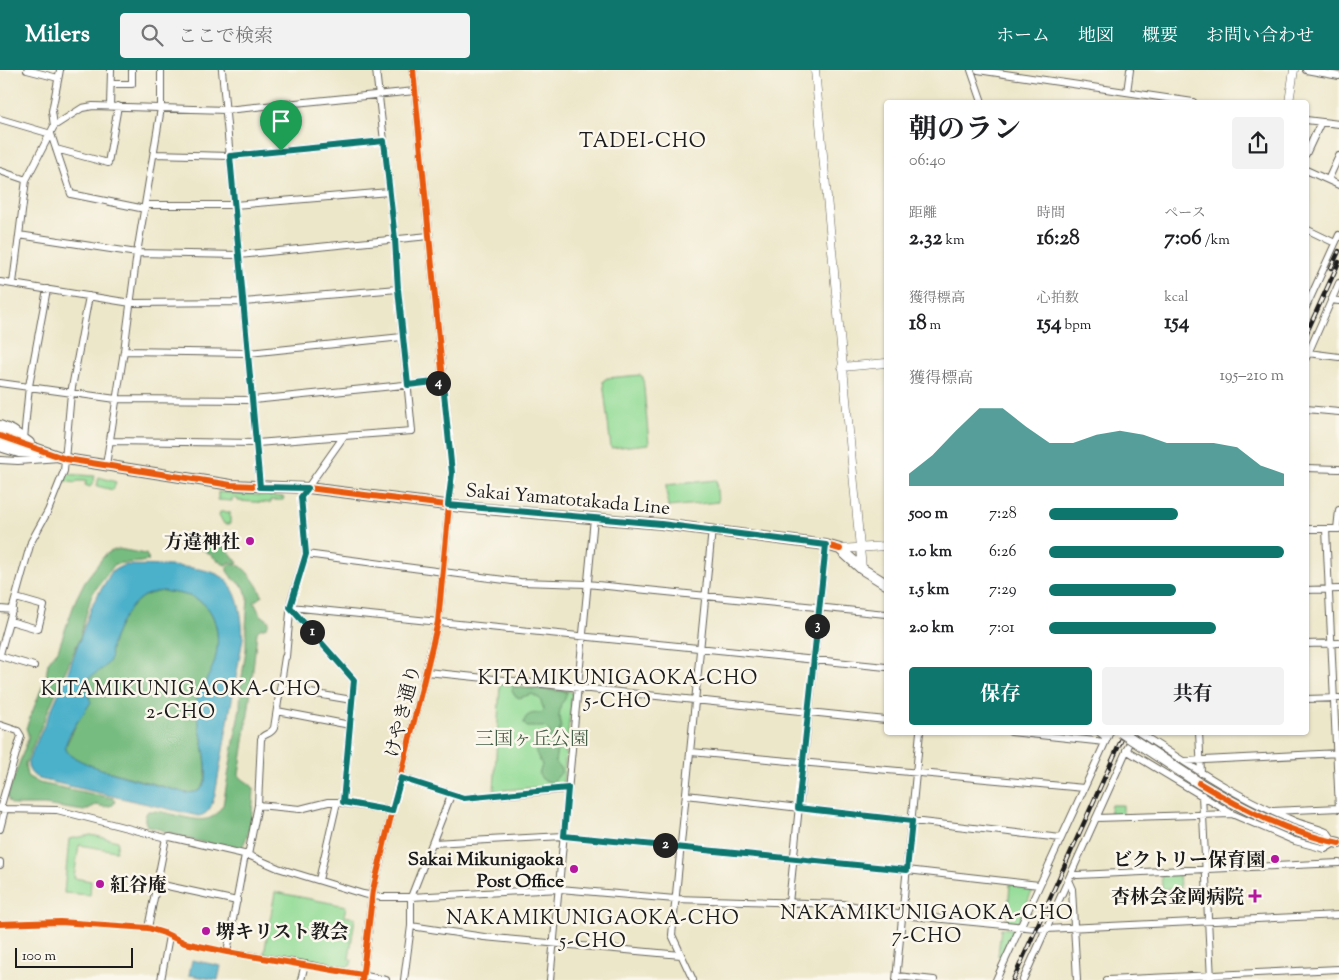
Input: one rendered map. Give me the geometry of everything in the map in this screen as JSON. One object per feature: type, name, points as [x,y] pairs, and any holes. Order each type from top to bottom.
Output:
[{"type":"main road","points":[[0,426],[24,439],[35,448]]},
{"type":"main road","name":"Sakai Yamatotakada Line","points":[[0,436],[63,459],[231,485],[308,488],[448,505],[712,530],[840,548]]},
{"type":"main road","points":[[0,446],[19,452],[48,453]]},
{"type":"main road","points":[[840,548],[862,569],[884,583]]},
{"type":"main road","points":[[1126,735],[1200,778],[1244,810],[1276,824],[1337,843]]},
{"type":"street","points":[[27,70],[58,78]]},
{"type":"street","points":[[13,283],[26,180],[54,126],[52,111],[60,70]]},
{"type":"street","points":[[110,106],[111,70]]},
{"type":"street","points":[[111,84],[132,84],[132,70]]},
{"type":"street","points":[[106,465],[137,253],[161,108],[161,70]]},
{"type":"street","points":[[222,70],[260,487]]},
{"type":"street","points":[[110,441],[256,442],[412,431],[402,337],[395,239],[376,70]]},
{"type":"street","name":"けやき通り","points":[[362,978],[372,896],[438,622],[452,473],[413,70]]},
{"type":"street","points":[[815,70],[862,569]]},
{"type":"street","points":[[971,70],[981,100]]},
{"type":"street","points":[[978,70],[1180,100]]},
{"type":"street","points":[[1126,92],[1130,70]]},
{"type":"street","points":[[1289,100],[1294,70]]},
{"type":"street","points":[[1306,70],[1339,76]]},
{"type":"street","points":[[54,126],[82,108],[94,106],[226,110],[415,91]]},
{"type":"street","points":[[56,149],[108,163],[118,106]]},
{"type":"street","points":[[0,119],[51,134]]},
{"type":"street","points":[[1309,120],[1339,124]]},
{"type":"street","points":[[1309,148],[1321,122]]},
{"type":"street","points":[[51,134],[71,194],[146,207],[234,205],[389,192]]},
{"type":"street","points":[[154,154],[230,156],[384,141]]},
{"type":"street","points":[[1328,180],[1339,156]]},
{"type":"street","points":[[0,171],[26,180]]},
{"type":"street","points":[[1309,171],[1339,185]]},
{"type":"street","points":[[1309,230],[1335,243]]},
{"type":"street","points":[[19,235],[137,253],[239,255],[429,236]]},
{"type":"street","points":[[1309,295],[1339,235]]},
{"type":"street","points":[[0,282],[131,303],[244,302],[398,289]]},
{"type":"street","points":[[1309,350],[1339,282]]},
{"type":"street","points":[[24,439],[29,386],[46,289]]},
{"type":"street","points":[[34,666],[0,655],[31,542],[57,491],[71,394],[89,296]]},
{"type":"street","points":[[1331,300],[1339,301]]},
{"type":"street","points":[[124,351],[249,353],[402,337]]},
{"type":"street","points":[[1309,355],[1339,356]]},
{"type":"street","points":[[842,367],[884,363]]},
{"type":"street","points":[[0,382],[116,400],[253,400],[434,382],[443,383]]},
{"type":"street","points":[[1309,409],[1339,412]]},
{"type":"street","points":[[227,952],[258,804],[260,739],[274,730],[286,657],[290,607],[306,554],[301,497],[344,436]]},
{"type":"street","points":[[0,460],[63,459]]},
{"type":"street","points":[[1309,468],[1339,469]]},
{"type":"street","points":[[1309,528],[1338,529],[1339,510]]},
{"type":"street","points":[[550,980],[594,518]]},
{"type":"street","points":[[1270,812],[1339,808],[1336,698],[1331,643],[1326,529]]},
{"type":"street","points":[[693,980],[672,935],[712,530]]},
{"type":"street","points":[[789,902],[826,545]]},
{"type":"street","points":[[840,548],[884,546]]},
{"type":"street","points":[[306,554],[520,582],[587,584],[884,614]]},
{"type":"street","points":[[1309,590],[1339,589]]},
{"type":"street","points":[[10,622],[38,629],[44,606],[16,598]]},
{"type":"street","points":[[290,607],[884,667]]},
{"type":"street","points":[[290,607],[354,680],[340,802],[319,880]]},
{"type":"street","points":[[0,609],[13,610]]},
{"type":"street","points":[[1309,644],[1339,643]]},
{"type":"street","points":[[427,672],[884,720]]},
{"type":"street","points":[[280,688],[352,700]]},
{"type":"street","points":[[1309,699],[1336,698]]},
{"type":"street","points":[[277,711],[350,725]]},
{"type":"street","points":[[0,725],[18,731],[22,736],[0,808],[58,810],[166,838],[170,837],[246,855],[278,868],[372,896],[411,897],[560,890],[675,899],[844,904],[902,915],[1046,929],[1339,915]]},
{"type":"street","points":[[920,735],[896,978],[934,980]]},
{"type":"street","points":[[996,980],[1107,737],[1069,735]]},
{"type":"street","points":[[1023,980],[1134,735]]},
{"type":"street","points":[[1126,750],[1232,814],[1295,841],[1325,849],[1337,843],[1327,832],[1270,812],[1200,778],[1184,762],[1141,735]]},
{"type":"street","points":[[1199,735],[1200,778]]},
{"type":"street","points":[[691,752],[1084,788]]},
{"type":"street","points":[[1184,762],[1338,753]]},
{"type":"street","points":[[401,778],[464,798],[568,788]]},
{"type":"street","points":[[404,980],[412,926],[411,897],[451,795]]},
{"type":"street","points":[[686,795],[1061,838]]},
{"type":"street","points":[[1202,795],[1211,978]]},
{"type":"street","points":[[258,804],[300,809],[328,802],[340,802],[392,811]]},
{"type":"street","points":[[0,829],[5,809]]},
{"type":"street","points":[[1096,818],[1232,814]]},
{"type":"street","points":[[433,843],[564,836],[1039,885]]},
{"type":"street","points":[[148,928],[166,838]]},
{"type":"street","points":[[1069,876],[1339,863]]},
{"type":"street","points":[[1069,876],[1072,889],[1077,980]]},
{"type":"street","points":[[158,884],[237,901]]},
{"type":"street","points":[[0,924],[60,922],[148,928],[185,943],[227,952],[304,964],[362,978],[386,980]]},
{"type":"street","points":[[412,926],[484,937],[682,955]]},
{"type":"street","points":[[161,980],[169,936]]},
{"type":"street","points":[[302,980],[304,964]]},
{"type":"street","points":[[1107,980],[1211,978],[1339,969]]},
{"type":"green space","points":[[640,375],[643,377],[649,444],[611,448],[603,381],[607,378]]},
{"type":"green space","points":[[66,474],[95,476],[90,487],[85,485],[86,481],[77,481],[76,483],[64,481]]},
{"type":"green space","points":[[99,477],[116,482],[113,490],[97,486]]},
{"type":"green space","points":[[716,480],[718,502],[668,507],[666,485]]},
{"type":"green space","points":[[218,492],[284,497],[283,500],[271,500],[271,503],[238,501],[238,499],[232,498],[232,501],[218,500]]},
{"type":"green space","points":[[220,512],[230,512],[230,524],[224,524],[219,515]]},
{"type":"green space","points":[[205,535],[212,540],[220,540],[238,563],[231,562],[225,565],[198,548],[199,537]]},
{"type":"green space","points":[[119,549],[146,554],[149,560],[115,564],[92,594],[79,640],[25,764],[27,776],[39,783],[113,798],[115,802],[113,805],[105,807],[96,805],[84,811],[44,805],[13,805],[7,797],[28,739],[26,728],[46,677],[48,663],[58,650],[76,599],[85,581],[104,556],[111,551]]},
{"type":"green space","points":[[231,564],[243,568],[257,585],[262,596],[254,602],[260,614],[269,621],[267,627],[257,632],[239,775],[254,789],[254,795],[247,837],[240,849],[205,843],[147,826],[145,822],[148,811],[192,819],[206,819],[215,815],[223,805],[240,707],[246,649],[248,598],[244,587],[232,578],[227,571],[227,567]]},
{"type":"green space","points":[[163,591],[187,595],[200,601],[212,614],[217,632],[216,660],[197,701],[206,773],[205,783],[201,789],[194,792],[186,793],[89,766],[68,754],[65,747],[90,696],[86,691],[87,680],[110,659],[113,641],[123,619],[138,600],[149,594]]},
{"type":"green space","name":"三国ヶ丘公園","points":[[500,684],[570,691],[572,693],[563,783],[561,785],[494,791]]},
{"type":"green space","points":[[513,687],[567,692],[561,704],[559,716],[561,727],[556,740],[555,762],[561,769],[561,773],[552,783],[542,779],[539,774],[542,765],[535,751],[539,747],[544,746],[550,738],[550,732],[545,727],[527,727],[524,724],[527,716],[541,713],[544,710],[540,699],[532,694],[519,698],[514,695]]},
{"type":"green space","points":[[1111,805],[1123,805],[1123,815],[1109,815]]},
{"type":"green space","points":[[91,835],[118,841],[116,851],[79,845],[74,878],[91,881],[90,895],[64,893],[69,839]]},
{"type":"green space","points":[[1179,872],[1180,889],[1162,889],[1161,873]]},
{"type":"green space","points":[[1010,884],[1032,887],[1033,889],[1019,922],[1007,922]]},
{"type":"green space","points":[[275,892],[346,906],[344,916],[355,918],[349,959],[352,960],[351,965],[348,967],[264,954]]},
{"type":"green space","points":[[1001,928],[1013,929],[1014,932],[1002,958],[998,956]]},
{"type":"water","points":[[124,565],[178,566],[207,571],[226,580],[237,600],[241,615],[243,638],[215,795],[210,808],[203,815],[199,816],[39,779],[29,770],[28,761],[66,677],[93,603],[112,571]],"holes":[[[163,591],[187,595],[200,601],[212,614],[217,632],[215,660],[196,702],[206,762],[206,774],[205,783],[201,789],[194,792],[186,793],[101,769],[72,756],[66,749],[71,732],[91,702],[86,690],[87,680],[109,661],[113,641],[123,619],[138,600],[151,593]]]},
{"type":"water","points":[[192,960],[221,966],[218,980],[189,975]]},
{"type":"railway","points":[[1331,268],[1339,251]]},
{"type":"railway","points":[[1309,327],[1339,262]]},
{"type":"railway","points":[[1013,980],[1124,735]]},
{"type":"cycle path","points":[[362,980],[373,890],[438,622],[452,473],[413,70]]},
{"type":"cycle path","points":[[0,436],[66,459],[231,485],[308,488],[462,507],[661,524],[826,545],[840,549]]},
{"type":"cycle path","points":[[1199,783],[1266,819],[1320,839],[1339,843]]},
{"type":"cycle path","points":[[0,924],[60,922],[148,928],[185,943],[362,975]]},
{"type":"place","name":"方違神社","points":[[250,541]]},
{"type":"place","name":"ビクトリー保育園","points":[[1275,859]]},
{"type":"place","name":"Sakai Mikunigaoka Post Office","points":[[574,869]]},
{"type":"place","name":"紅谷庵","points":[[100,884]]},
{"type":"place","name":"杏林会金岡病院","points":[[1255,896]]},
{"type":"place","name":"堺キリスト教会","points":[[206,931]]},
{"type":"district","name":"TADEI-CHO","points":[[643,140]]},
{"type":"district","name":"KITAMIKUNIGAOKA-CHO 5-CHO","points":[[618,688]]},
{"type":"district","name":"KITAMIKUNIGAOKA-CHO 2-CHO","points":[[181,700]]},
{"type":"district","name":"NAKAMIKUNIGAOKA-CHO 7-CHO","points":[[927,924]]},
{"type":"district","name":"NAKAMIKUNIGAOKA-CHO 5-CHO","points":[[593,928]]},
{"type":"route","points":[[384,141],[408,385],[434,382],[443,383],[452,473],[448,505],[728,531],[826,545],[798,808],[912,821],[907,870],[564,836],[568,788],[464,798],[401,778],[392,811],[343,802],[354,680],[290,607],[306,560],[301,497],[308,488],[260,487],[230,156],[281,151],[384,141]]}]
